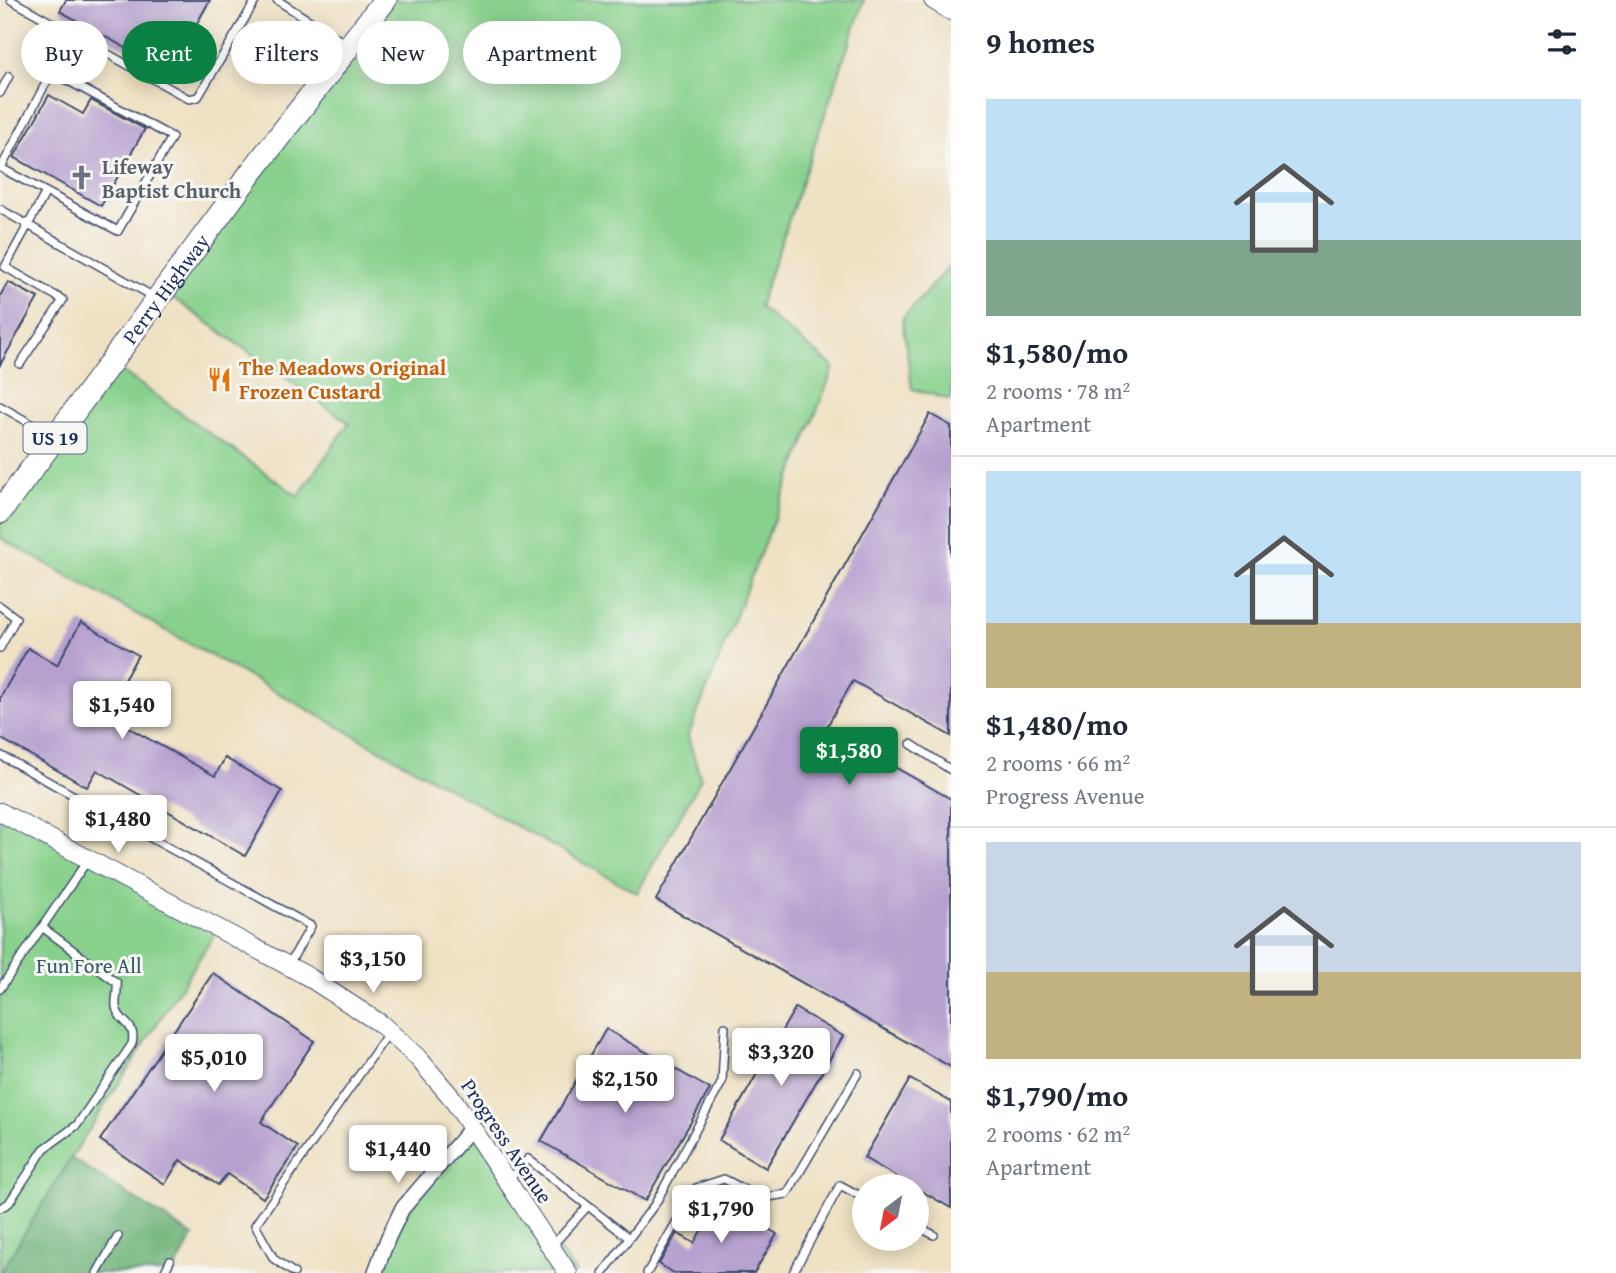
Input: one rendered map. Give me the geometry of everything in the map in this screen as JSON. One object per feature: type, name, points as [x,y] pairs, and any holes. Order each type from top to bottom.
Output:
[{"type":"main road","name":"Perry Highway","points":[[0,512],[157,299],[385,0]]},
{"type":"street","points":[[933,0],[951,11]]},
{"type":"street","name":"Progress Avenue","points":[[0,812],[288,966],[332,991],[389,1032],[435,1077],[472,1127],[568,1273]]},
{"type":"street","points":[[375,1273],[402,1209],[472,1127]]},
{"type":"lane","points":[[12,0],[189,99],[198,97],[256,0]]},
{"type":"lane","points":[[277,0],[349,46]]},
{"type":"lane","points":[[0,93],[9,76]]},
{"type":"lane","points":[[61,77],[172,137],[118,231],[46,192],[1,168],[48,79],[61,77]]},
{"type":"lane","points":[[20,364],[63,300],[3,266],[46,192]]},
{"type":"lane","points":[[0,209],[157,299]]},
{"type":"lane","points":[[0,406],[55,437]]},
{"type":"lane","points":[[0,606],[16,618],[0,649]]},
{"type":"lane","points":[[911,744],[951,770]]},
{"type":"lane","points":[[0,755],[311,926],[288,966]]},
{"type":"lane","points":[[0,989],[87,860]]},
{"type":"lane","points":[[0,1208],[9,1203],[44,1149],[77,1125],[132,1044],[134,1035],[130,1025],[119,1016],[116,1005],[117,983],[42,928]]},
{"type":"lane","points":[[603,1273],[654,1204],[722,1082],[725,1027]]},
{"type":"lane","points":[[294,1273],[274,1259],[255,1225],[389,1032]]},
{"type":"lane","points":[[647,1273],[696,1188],[724,1179],[761,1198],[787,1194],[858,1073]]},
{"type":"lane","points":[[508,1182],[528,1159],[629,1238]]},
{"type":"lane","points":[[793,1273],[840,1185],[852,1192]]},
{"type":"lane","points":[[551,1247],[588,1206]]},
{"type":"lane","points":[[929,1232],[934,1235]]},
{"type":"lane","points":[[97,1273],[118,1236]]},
{"type":"lane","points":[[164,1273],[170,1261]]},
{"type":"green space","points":[[385,0],[864,0],[759,307],[834,367],[688,737],[701,779],[637,893],[0,538],[0,512],[110,363],[298,496],[349,423],[163,291],[321,84],[343,84],[343,55],[357,37],[357,84],[449,84],[449,21],[369,21]]},
{"type":"green space","points":[[950,265],[951,400],[912,389],[902,319]]},
{"type":"green space","name":"Fun Fore All","points":[[0,812],[218,929],[71,1158],[179,1227],[0,1273]]},
{"type":"green space","points":[[472,1127],[576,1273],[375,1273],[388,1238]]},
{"type":"green space","points":[[71,1158],[193,1236],[173,1273],[0,1273]]},
{"type":"building","points":[[66,0],[210,0],[198,21],[122,21],[122,46],[108,38],[108,21],[78,21],[60,11]]},
{"type":"building","points":[[49,95],[83,114],[91,100],[145,129],[101,206],[14,157]]},
{"type":"building","points":[[8,282],[38,298],[0,365],[0,296]]},
{"type":"building","points":[[930,414],[951,426],[951,736],[853,681],[826,728],[951,799],[951,1067],[656,900]]},
{"type":"building","points":[[81,622],[138,655],[115,696],[134,707],[124,725],[215,776],[225,758],[282,791],[245,856],[97,770],[87,787],[0,738],[0,698],[28,648],[57,665]]},
{"type":"building","points":[[213,973],[314,1041],[261,1122],[298,1147],[263,1198],[227,1174],[218,1185],[180,1160],[165,1184],[100,1140]]},
{"type":"building","points":[[795,1008],[843,1036],[766,1168],[719,1140]]},
{"type":"building","points":[[606,1029],[710,1089],[645,1201],[541,1141]]},
{"type":"building","points":[[910,1079],[951,1102],[951,1208],[929,1195],[929,1174],[892,1174],[864,1158]]},
{"type":"building","points":[[719,1200],[777,1234],[754,1273],[674,1273],[659,1264],[677,1233],[694,1243]]},
{"type":"place","name":"Lifeway Baptist Church","points":[[82,178]]},
{"type":"place","name":"The Meadows Original Frozen Custard","points":[[219,379]]}]
